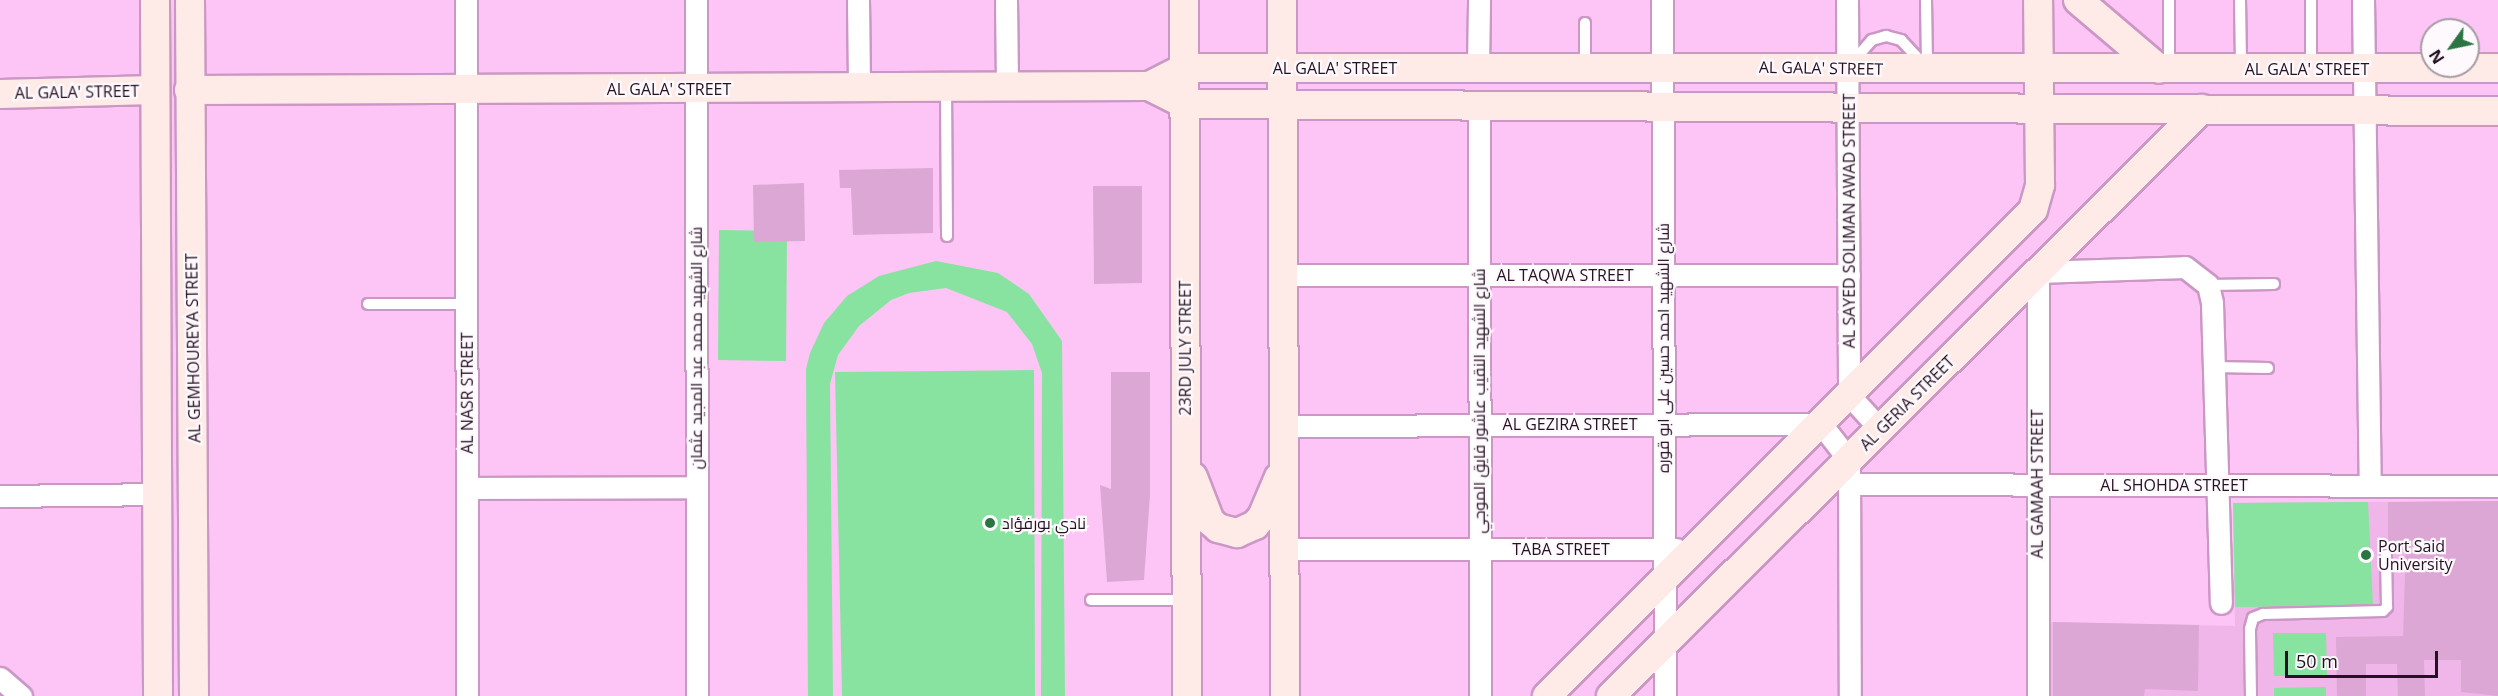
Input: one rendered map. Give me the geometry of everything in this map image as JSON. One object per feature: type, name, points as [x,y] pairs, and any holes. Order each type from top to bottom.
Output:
[{"type":"street","points":[[155,0],[158,696]]},
{"type":"street","name":"AL GEMHOUREYA STREET","points":[[190,0],[194,696]]},
{"type":"street","name":"AL NASR STREET","points":[[466,0],[467,696]]},
{"type":"street","name":"شارع الشهيد محمد عبد المجيد عثمان","points":[[696,0],[697,696]]},
{"type":"street","points":[[858,0],[859,88]]},
{"type":"street","points":[[1006,0],[1007,87]]},
{"type":"street","name":"23RD JULY STREET","points":[[1184,0],[1187,696]]},
{"type":"street","points":[[1282,0],[1284,696]]},
{"type":"street","points":[[1478,67],[1479,0]]},
{"type":"street","name":"شارع الشهيد احمد حسين على ابو قوره","points":[[1662,0],[1665,696]]},
{"type":"street","name":"AL SAYED SOLIMAN AWAD STREET","points":[[1848,0],[1849,395]]},
{"type":"street","points":[[1547,696],[2033,210],[2039,193],[2038,0]]},
{"type":"street","points":[[2078,0],[2164,69]]},
{"type":"street","points":[[2363,0],[2370,486]]},
{"type":"street","name":"AL GALA' STREET","points":[[189,90],[466,91],[1149,86],[1184,68],[1662,66],[1848,69],[2498,68]]},
{"type":"street","name":"AL GALA' STREET","points":[[1149,86],[1185,104],[1662,104],[1848,108],[2498,111]]},
{"type":"street","name":"AL GALA' STREET","points":[[0,94],[154,90]]},
{"type":"street","name":"شارع الشهيد النقيب عاشور فايق الموجي","points":[[1479,105],[1480,696]]},
{"type":"street","name":"AL GERIA STREET","points":[[1611,696],[1664,643],[1849,472],[1880,429],[2202,109]]},
{"type":"street","points":[[2037,272],[2186,267],[2208,285],[2212,303],[2221,603]]},
{"type":"street","name":"AL GAMAAH STREET","points":[[2037,272],[2038,696]]},
{"type":"street","name":"AL TAQWA STREET","points":[[1282,275],[1849,275]]},
{"type":"street","points":[[1849,395],[1880,429]]},
{"type":"street","points":[[1821,424],[1849,472],[1850,696]]},
{"type":"street","name":"AL GEZIRA STREET","points":[[1282,426],[1821,424]]},
{"type":"street","points":[[1185,455],[1205,513],[1218,528],[1237,533],[1256,525],[1283,469]]},
{"type":"street","name":"AL SHOHDA STREET","points":[[1849,472],[2037,484],[2498,486]]},
{"type":"street","points":[[467,488],[697,488]]},
{"type":"street","points":[[0,496],[157,494]]},
{"type":"street","name":"TABA STREET","points":[[1284,549],[1694,549]]},
{"type":"street","points":[[157,622],[194,622]]},
{"type":"street","points":[[0,678],[21,696]]},
{"type":"lane","points":[[1926,0],[1927,69]]},
{"type":"lane","points":[[2164,69],[2169,0]]},
{"type":"lane","points":[[2240,0],[2241,69]]},
{"type":"lane","points":[[2311,0],[2311,69]]},
{"type":"lane","points":[[1585,23],[1586,67]]},
{"type":"lane","points":[[946,88],[947,236]]},
{"type":"lane","points":[[2208,285],[2274,284]]},
{"type":"lane","points":[[368,304],[466,304]]},
{"type":"lane","points":[[2214,368],[2268,368]]},
{"type":"lane","points":[[2251,696],[2250,629],[2253,618],[2263,614],[2382,611],[2387,607],[2386,555]]},
{"type":"lane","points":[[1090,600],[1186,600]]},
{"type":"shaded area","name":"Port Said University","points":[[2498,501],[2498,696],[2047,696],[2047,622],[2235,626],[2233,503]]},
{"type":"green space","points":[[719,230],[787,231],[786,361],[718,360]]},
{"type":"green space","points":[[936,261],[998,273],[1029,294],[1062,341],[1065,696],[1041,696],[1042,373],[1032,344],[1007,312],[946,288],[909,293],[891,300],[859,326],[838,355],[830,384],[833,696],[808,696],[806,369],[810,353],[824,323],[847,296],[879,276]]},
{"type":"green space","points":[[1034,370],[1035,696],[842,696],[835,372]]},
{"type":"green space","points":[[2368,502],[2373,606],[2235,607],[2233,503]]},
{"type":"green space","points":[[2273,633],[2326,633],[2327,676],[2274,676]]},
{"type":"green space","points":[[2326,687],[2326,696],[2274,696],[2274,688]]},
{"type":"building","points":[[933,168],[933,233],[853,235],[851,188],[840,188],[839,170]]},
{"type":"building","points":[[804,183],[805,241],[754,242],[753,185]]},
{"type":"building","points":[[1093,186],[1142,186],[1142,283],[1094,284]]},
{"type":"building","points":[[1111,372],[1150,372],[1150,495],[1144,580],[1107,582],[1100,485],[1111,489]]},
{"type":"building","points":[[2498,501],[2498,696],[2461,692],[2461,660],[2424,660],[2425,696],[2398,696],[2397,664],[2366,664],[2366,696],[2337,696],[2336,637],[2403,636],[2406,544],[2388,543],[2388,502]]},
{"type":"building","points":[[2053,622],[2199,625],[2198,691],[2145,689],[2144,696],[2053,696]]},
{"type":"place","name":"نادي بورفؤاد","points":[[990,523]]},
{"type":"place","name":"Port Said University","points":[[2366,555]]}]
